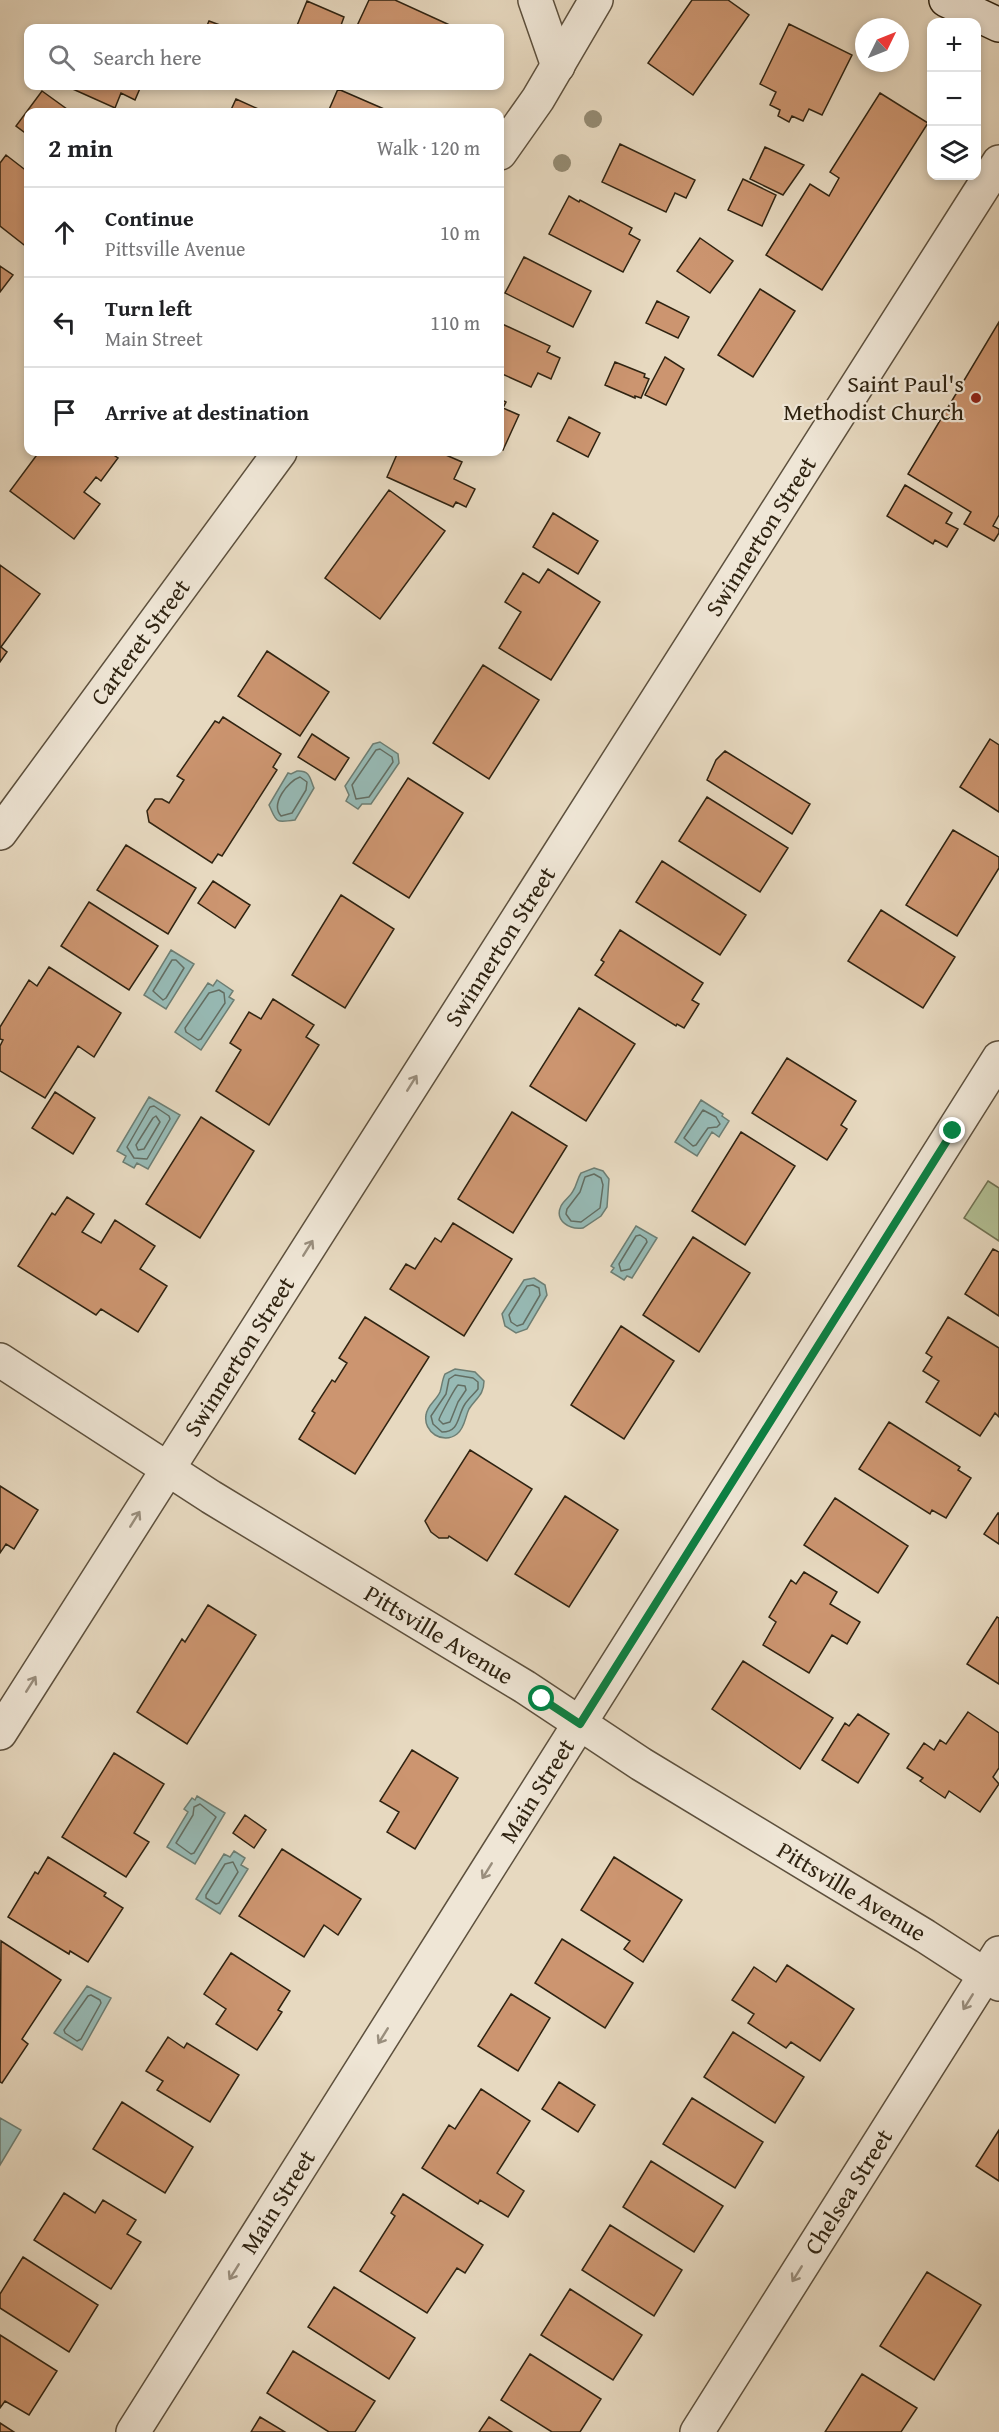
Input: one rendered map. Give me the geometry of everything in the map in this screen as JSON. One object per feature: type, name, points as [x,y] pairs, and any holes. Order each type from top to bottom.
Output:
[{"type":"street","points":[[535,0],[558,66]]},
{"type":"street","points":[[504,147],[558,66],[596,0]]},
{"type":"street","points":[[946,0],[999,25]]},
{"type":"street","name":"Swinnerton Street","points":[[0,1733],[999,162]]},
{"type":"street","name":"Carteret Street","points":[[0,833],[277,456]]},
{"type":"street","name":"Main Street","points":[[133,2432],[999,1058]]},
{"type":"street","name":"Pittsville Avenue","points":[[0,1360],[167,1469],[525,1687],[641,1764],[925,1936],[994,1970]]},
{"type":"street","name":"Chelsea Street","points":[[697,2432],[994,1970]]},
{"type":"green space","points":[[988,1181],[999,1188],[999,1241],[964,1218]]},
{"type":"water","points":[[380,742],[398,754],[399,763],[371,804],[362,804],[358,809],[346,801],[349,795],[345,786],[373,744]]},
{"type":"water","points":[[297,771],[307,774],[314,788],[295,820],[277,820],[269,805],[288,773]]},
{"type":"water","points":[[171,950],[194,964],[166,1009],[144,995]]},
{"type":"water","points":[[217,980],[233,991],[229,997],[234,1000],[201,1050],[175,1032],[208,983],[213,986]]},
{"type":"water","points":[[149,1097],[180,1115],[148,1169],[137,1163],[134,1168],[123,1162],[126,1156],[117,1151]]},
{"type":"water","points":[[701,1100],[723,1114],[722,1116],[729,1121],[719,1137],[712,1132],[697,1156],[675,1142]]},
{"type":"water","points":[[594,1168],[603,1171],[609,1179],[607,1207],[601,1216],[583,1228],[573,1228],[561,1220],[559,1211],[572,1193],[581,1173]]},
{"type":"water","points":[[636,1226],[657,1238],[632,1278],[627,1276],[624,1280],[611,1272],[614,1268],[611,1266]]},
{"type":"water","points":[[534,1278],[545,1285],[547,1295],[527,1329],[516,1333],[505,1326],[502,1314],[524,1280]]},
{"type":"water","points":[[455,1369],[475,1372],[484,1381],[484,1386],[469,1409],[460,1432],[452,1437],[440,1437],[428,1427],[427,1412],[440,1392],[445,1374]]},
{"type":"water","points":[[197,1796],[225,1813],[195,1864],[167,1847],[188,1812],[184,1809],[192,1798],[195,1800]]},
{"type":"water","points":[[234,1851],[245,1858],[241,1865],[248,1869],[220,1914],[196,1899],[224,1854],[230,1857]]},
{"type":"water","points":[[87,1986],[111,1998],[82,2050],[54,2033]]},
{"type":"water","points":[[0,2118],[21,2130],[0,2165]]},
{"type":"building","points":[[369,0],[395,0],[447,24],[358,24]]},
{"type":"building","points":[[692,0],[728,0],[749,15],[693,95],[648,63]]},
{"type":"building","points":[[307,1],[344,17],[341,24],[298,24]]},
{"type":"building","points":[[789,24],[852,55],[822,115],[809,109],[803,121],[792,116],[789,122],[778,116],[780,110],[770,105],[776,92],[760,84]]},
{"type":"building","points":[[75,90],[139,90],[135,100],[121,93],[115,108]]},
{"type":"building","points":[[338,90],[340,90],[382,108],[330,108]]},
{"type":"building","points":[[42,91],[65,108],[29,108]]},
{"type":"building","points":[[880,93],[927,122],[822,290],[766,255],[810,184],[829,196],[839,178],[830,172]]},
{"type":"building","points":[[236,99],[256,108],[232,108]]},
{"type":"building","points":[[24,115],[24,132],[16,126]]},
{"type":"building","points":[[620,144],[695,180],[686,198],[675,193],[666,212],[602,182]]},
{"type":"building","points":[[765,147],[804,165],[783,195],[750,179]]},
{"type":"building","points":[[6,155],[24,169],[24,245],[0,226],[0,163]]},
{"type":"building","points":[[743,179],[776,195],[762,226],[728,210]]},
{"type":"building","points":[[569,196],[632,228],[629,234],[640,240],[623,272],[549,234]]},
{"type":"building","points":[[700,238],[733,261],[710,293],[677,271]]},
{"type":"building","points":[[524,257],[591,291],[573,327],[505,293]]},
{"type":"building","points":[[0,266],[13,275],[0,292]]},
{"type":"building","points":[[760,289],[795,311],[753,377],[718,355]]},
{"type":"building","points":[[657,301],[689,317],[678,338],[646,323]]},
{"type":"building","name":"Saint Paul's Methodist Church","points":[[999,322],[999,515],[993,526],[999,529],[999,533],[994,541],[964,524],[971,512],[908,474]]},
{"type":"building","points":[[504,325],[550,346],[547,352],[560,358],[551,379],[538,373],[531,387],[504,375]]},
{"type":"building","points":[[665,357],[684,369],[666,405],[645,395]]},
{"type":"building","points":[[615,362],[645,374],[644,377],[649,379],[641,398],[635,396],[635,398],[605,385]]},
{"type":"building","points":[[504,408],[519,415],[504,448]]},
{"type":"building","points":[[569,417],[600,433],[588,457],[557,441]]},
{"type":"building","points":[[36,456],[115,456],[118,458],[101,481],[96,477],[84,492],[100,504],[74,539],[10,491]]},
{"type":"building","points":[[396,456],[448,456],[462,462],[454,479],[475,489],[466,507],[456,502],[453,507],[387,477]]},
{"type":"building","points":[[905,485],[952,513],[946,523],[958,529],[947,547],[935,540],[933,544],[887,516]]},
{"type":"building","points":[[389,490],[445,531],[380,619],[325,578]]},
{"type":"building","points":[[553,513],[598,541],[578,574],[533,547]]},
{"type":"building","points":[[0,565],[40,594],[1,647],[7,652],[0,662]]},
{"type":"building","points":[[548,569],[600,602],[551,680],[499,648],[521,612],[505,602],[523,573],[539,583]]},
{"type":"building","points":[[267,651],[329,692],[300,736],[238,696]]},
{"type":"building","points":[[483,665],[539,700],[489,779],[433,743]]},
{"type":"building","points":[[223,717],[281,754],[273,767],[277,770],[222,856],[218,854],[212,863],[149,822],[147,811],[155,799],[162,799],[169,803],[184,780],[177,776],[215,721],[219,723]]},
{"type":"building","points":[[312,734],[349,758],[335,780],[298,757]]},
{"type":"building","points":[[990,739],[999,745],[999,812],[960,787]]},
{"type":"building","points":[[725,751],[810,804],[792,834],[707,780],[716,760]]},
{"type":"building","points":[[408,778],[463,813],[409,898],[353,863]]},
{"type":"building","points":[[707,797],[788,848],[760,892],[679,841]]},
{"type":"building","points":[[953,830],[999,857],[999,868],[957,936],[906,905]]},
{"type":"building","points":[[126,845],[196,888],[168,934],[97,890]]},
{"type":"building","points":[[662,861],[746,915],[720,955],[636,902]]},
{"type":"building","points":[[213,881],[250,905],[235,928],[198,903]]},
{"type":"building","points":[[341,895],[394,929],[345,1008],[292,975]]},
{"type":"building","points":[[89,902],[158,946],[129,990],[61,946]]},
{"type":"building","points":[[881,910],[955,957],[923,1008],[848,961]]},
{"type":"building","points":[[620,930],[703,983],[692,1000],[699,1004],[684,1028],[677,1024],[676,1026],[595,975],[604,962],[601,960]]},
{"type":"building","points":[[49,967],[121,1013],[94,1057],[78,1046],[45,1098],[0,1071],[0,1046],[3,1040],[0,1039],[0,1027],[29,980],[37,986]]},
{"type":"building","points":[[273,999],[314,1025],[306,1037],[319,1045],[269,1125],[216,1091],[241,1050],[230,1043],[249,1012],[261,1019]]},
{"type":"building","points":[[579,1008],[635,1044],[586,1121],[530,1086]]},
{"type":"building","points":[[787,1058],[856,1101],[841,1125],[847,1129],[827,1160],[752,1113]]},
{"type":"building","points":[[55,1092],[95,1118],[73,1154],[32,1128]]},
{"type":"building","points":[[512,1112],[567,1146],[513,1233],[458,1199]]},
{"type":"building","points":[[201,1117],[254,1151],[200,1238],[146,1204]]},
{"type":"building","points":[[741,1132],[795,1166],[745,1245],[692,1211]]},
{"type":"building","points":[[67,1197],[94,1214],[82,1232],[101,1243],[115,1220],[155,1246],[140,1269],[167,1286],[138,1332],[101,1309],[96,1315],[18,1266],[52,1213],[55,1215]]},
{"type":"building","points":[[453,1223],[512,1259],[464,1336],[390,1289],[406,1264],[415,1269],[435,1238],[441,1242]]},
{"type":"building","points":[[693,1237],[750,1273],[699,1352],[643,1315]]},
{"type":"building","points":[[993,1249],[999,1252],[999,1316],[965,1294]]},
{"type":"building","points":[[365,1317],[429,1357],[355,1474],[299,1439],[315,1413],[312,1411],[332,1380],[335,1382],[347,1363],[339,1358]]},
{"type":"building","points":[[948,1317],[999,1348],[999,1417],[995,1413],[980,1436],[926,1402],[939,1381],[923,1371],[932,1357],[926,1353]]},
{"type":"building","points":[[621,1326],[674,1361],[624,1439],[571,1405]]},
{"type":"building","points":[[889,1422],[960,1467],[958,1470],[971,1478],[946,1518],[932,1510],[930,1514],[859,1469]]},
{"type":"building","points":[[470,1450],[532,1489],[487,1561],[449,1536],[439,1538],[431,1532],[425,1521]]},
{"type":"building","points":[[0,1486],[38,1510],[14,1549],[6,1544],[0,1553]]},
{"type":"building","points":[[565,1496],[618,1530],[569,1607],[515,1574]]},
{"type":"building","points":[[835,1498],[908,1546],[878,1593],[804,1545]]},
{"type":"building","points":[[999,1513],[999,1544],[984,1534]]},
{"type":"building","points":[[804,1572],[837,1592],[830,1604],[860,1622],[847,1644],[832,1635],[809,1673],[763,1645],[776,1622],[769,1617],[791,1580],[796,1584]]},
{"type":"building","points":[[208,1605],[256,1635],[187,1744],[137,1712],[182,1639],[185,1642]]},
{"type":"building","points":[[997,1617],[999,1618],[999,1684],[967,1664]]},
{"type":"building","points":[[743,1661],[833,1718],[800,1769],[712,1709]]},
{"type":"building","points":[[968,1712],[999,1733],[999,1768],[993,1777],[999,1784],[980,1812],[949,1791],[945,1798],[920,1781],[923,1778],[907,1768],[924,1743],[934,1750],[940,1740],[946,1744]]},
{"type":"building","points":[[858,1714],[889,1734],[858,1783],[822,1760],[845,1723],[849,1726]]},
{"type":"building","points":[[412,1750],[458,1778],[415,1849],[387,1832],[399,1812],[380,1801]]},
{"type":"building","points":[[114,1753],[164,1784],[134,1833],[149,1842],[126,1877],[62,1837]]},
{"type":"building","points":[[245,1815],[266,1830],[254,1848],[233,1833]]},
{"type":"building","points":[[282,1849],[361,1899],[338,1935],[324,1925],[304,1957],[239,1916]]},
{"type":"building","points":[[48,1857],[106,1893],[104,1896],[123,1908],[88,1962],[70,1951],[69,1954],[8,1917],[35,1872],[38,1874]]},
{"type":"building","points":[[614,1857],[682,1900],[643,1962],[624,1949],[630,1941],[581,1910]]},
{"type":"building","points":[[562,1939],[633,1983],[605,2028],[535,1983]]},
{"type":"building","points":[[1,1941],[61,1980],[22,2039],[28,2044],[2,2083],[0,2082]]},
{"type":"building","points":[[231,1953],[290,1991],[278,2010],[282,2012],[257,2050],[216,2024],[226,2009],[204,1994]]},
{"type":"building","points":[[787,1965],[854,2009],[820,2061],[791,2042],[786,2048],[748,2023],[754,2014],[732,2000],[754,1967],[776,1982]]},
{"type":"building","points":[[511,1994],[550,2018],[518,2071],[478,2046]]},
{"type":"building","points":[[733,2032],[804,2077],[775,2123],[704,2077]]},
{"type":"building","points":[[168,2037],[184,2048],[187,2043],[239,2075],[210,2122],[157,2090],[163,2081],[146,2071]]},
{"type":"building","points":[[559,2082],[595,2105],[578,2132],[542,2109]]},
{"type":"building","points":[[481,2089],[530,2121],[497,2173],[524,2191],[508,2217],[480,2200],[478,2204],[422,2168],[449,2125],[455,2129]]},
{"type":"building","points":[[692,2098],[763,2142],[735,2188],[663,2144]]},
{"type":"building","points":[[122,2102],[193,2147],[165,2193],[93,2149]]},
{"type":"building","points":[[999,2130],[999,2181],[976,2166]]},
{"type":"building","points":[[651,2161],[723,2206],[694,2252],[623,2207]]},
{"type":"building","points":[[64,2193],[95,2213],[103,2200],[136,2220],[127,2234],[141,2242],[111,2289],[34,2240]]},
{"type":"building","points":[[403,2194],[483,2245],[465,2273],[457,2268],[427,2313],[360,2271],[395,2216],[391,2213]]},
{"type":"building","points":[[610,2225],[682,2270],[654,2316],[582,2270]]},
{"type":"building","points":[[23,2257],[98,2305],[69,2352],[0,2308],[0,2294]]},
{"type":"building","points":[[927,2272],[981,2305],[934,2380],[880,2346]]},
{"type":"building","points":[[334,2287],[415,2338],[389,2379],[308,2327]]},
{"type":"building","points":[[570,2289],[642,2335],[613,2380],[541,2335]]},
{"type":"building","points":[[0,2335],[57,2371],[29,2415],[5,2401],[0,2408]]},
{"type":"building","points":[[293,2351],[375,2401],[355,2432],[329,2432],[267,2393]]},
{"type":"building","points":[[530,2354],[601,2399],[580,2432],[552,2432],[501,2400]]},
{"type":"building","points":[[862,2374],[917,2408],[901,2432],[825,2432]]},
{"type":"building","points":[[260,2417],[285,2432],[251,2432]]},
{"type":"building","points":[[489,2417],[512,2432],[479,2432]]},
{"type":"building","points":[[0,2423],[14,2432],[0,2432]]},
{"type":"place","name":"Saint Paul's Methodist Church","points":[[976,398]]},
{"type":"route","points":[[542,1699],[580,1724],[953,1131]]}]
